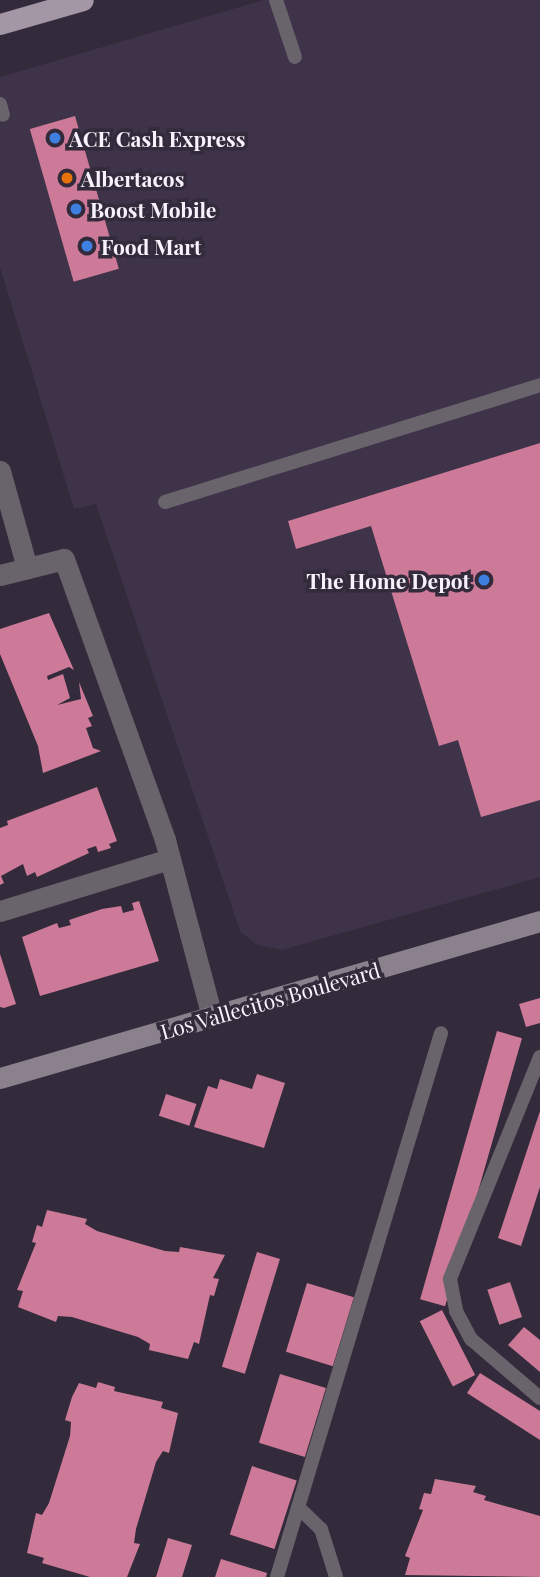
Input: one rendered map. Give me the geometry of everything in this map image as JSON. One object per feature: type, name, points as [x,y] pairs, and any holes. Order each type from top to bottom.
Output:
[{"type":"main road","points":[[0,24],[83,0]]},
{"type":"street","points":[[0,471],[27,568]]},
{"type":"street","points":[[0,575],[64,559],[169,859],[212,1017]]},
{"type":"street","points":[[0,911],[169,859]]},
{"type":"street","name":"Los Vallecitos Boulevard","points":[[0,1078],[540,921]]},
{"type":"lane","points":[[276,0],[295,57]]},
{"type":"lane","points":[[165,502],[540,386]]},
{"type":"lane","points":[[277,1577],[441,1033]]},
{"type":"lane","points":[[540,1057],[450,1279],[456,1311],[471,1339],[540,1398]]},
{"type":"lane","points":[[298,1507],[321,1529],[336,1577]]},
{"type":"shaded area","points":[[264,0],[540,0],[540,877],[282,950],[257,945],[240,931],[96,504],[74,509],[0,267],[0,77]]},
{"type":"building","points":[[75,116],[119,269],[74,282],[30,129]]},
{"type":"building","name":"The Home Depot","points":[[540,443],[540,800],[481,817],[458,740],[439,746],[371,526],[296,549],[288,521]]},
{"type":"building","points":[[49,613],[74,670],[69,667],[47,676],[48,680],[63,674],[70,698],[57,705],[81,699],[79,682],[93,716],[88,718],[92,726],[86,728],[93,748],[101,751],[43,773],[38,746],[0,654],[0,629]]},
{"type":"building","points":[[97,787],[117,841],[109,844],[111,848],[98,852],[96,846],[87,849],[89,853],[37,877],[35,872],[27,876],[23,864],[1,876],[4,883],[0,885],[0,828],[8,825],[7,821]]},
{"type":"building","points":[[139,901],[159,961],[40,996],[22,937],[57,923],[59,928],[71,925],[69,920],[102,909],[121,906],[123,913],[134,910],[132,903]]},
{"type":"building","points":[[0,954],[16,1004],[4,1008],[0,1007]]},
{"type":"building","points":[[540,998],[540,1023],[526,1027],[519,1004]]},
{"type":"building","points":[[497,1031],[522,1038],[445,1306],[420,1299]]},
{"type":"building","points":[[257,1074],[285,1083],[264,1148],[194,1127],[208,1086],[217,1089],[220,1079],[252,1089]]},
{"type":"building","points":[[166,1094],[196,1104],[189,1126],[159,1116]]},
{"type":"building","points":[[540,1111],[540,1187],[521,1246],[498,1238]]},
{"type":"building","points":[[47,1210],[87,1219],[85,1224],[97,1231],[165,1251],[179,1252],[180,1247],[225,1255],[213,1278],[219,1279],[214,1296],[210,1295],[199,1344],[194,1342],[188,1359],[149,1350],[150,1344],[138,1337],[72,1317],[58,1316],[56,1322],[18,1307],[23,1291],[17,1290],[36,1243],[32,1242],[37,1225],[42,1227]]},
{"type":"building","points":[[257,1252],[280,1259],[245,1374],[222,1367]]},
{"type":"building","points":[[510,1282],[522,1317],[499,1325],[487,1290]]},
{"type":"building","points":[[307,1283],[354,1297],[333,1366],[286,1352]]},
{"type":"building","points":[[442,1310],[475,1375],[453,1386],[420,1321]]},
{"type":"building","points":[[524,1327],[540,1340],[540,1372],[508,1345]]},
{"type":"building","points":[[480,1373],[540,1411],[540,1440],[467,1393]]},
{"type":"building","points":[[280,1374],[326,1388],[305,1457],[259,1443]]},
{"type":"building","points":[[98,1382],[115,1387],[114,1391],[163,1402],[161,1408],[178,1413],[169,1453],[163,1451],[156,1462],[136,1529],[134,1543],[140,1544],[127,1577],[90,1577],[42,1563],[44,1558],[27,1553],[36,1513],[42,1515],[49,1503],[70,1436],[71,1422],[65,1420],[72,1397],[79,1383],[96,1388]]},
{"type":"building","points":[[252,1466],[297,1481],[274,1549],[230,1534]]},
{"type":"building","points":[[435,1479],[476,1486],[473,1492],[486,1496],[484,1500],[540,1516],[540,1577],[405,1575],[410,1558],[405,1556],[423,1510],[419,1509],[424,1493],[431,1494]]},
{"type":"building","points":[[168,1538],[192,1545],[182,1577],[156,1577]]},
{"type":"building","points":[[221,1559],[267,1573],[266,1577],[215,1577]]},
{"type":"place","name":"ACE Cash Express","points":[[55,138]]},
{"type":"place","name":"Albertacos","points":[[67,178]]},
{"type":"place","name":"Boost Mobile","points":[[76,209]]},
{"type":"place","name":"Food Mart","points":[[87,246]]},
{"type":"place","name":"The Home Depot","points":[[484,580]]}]
